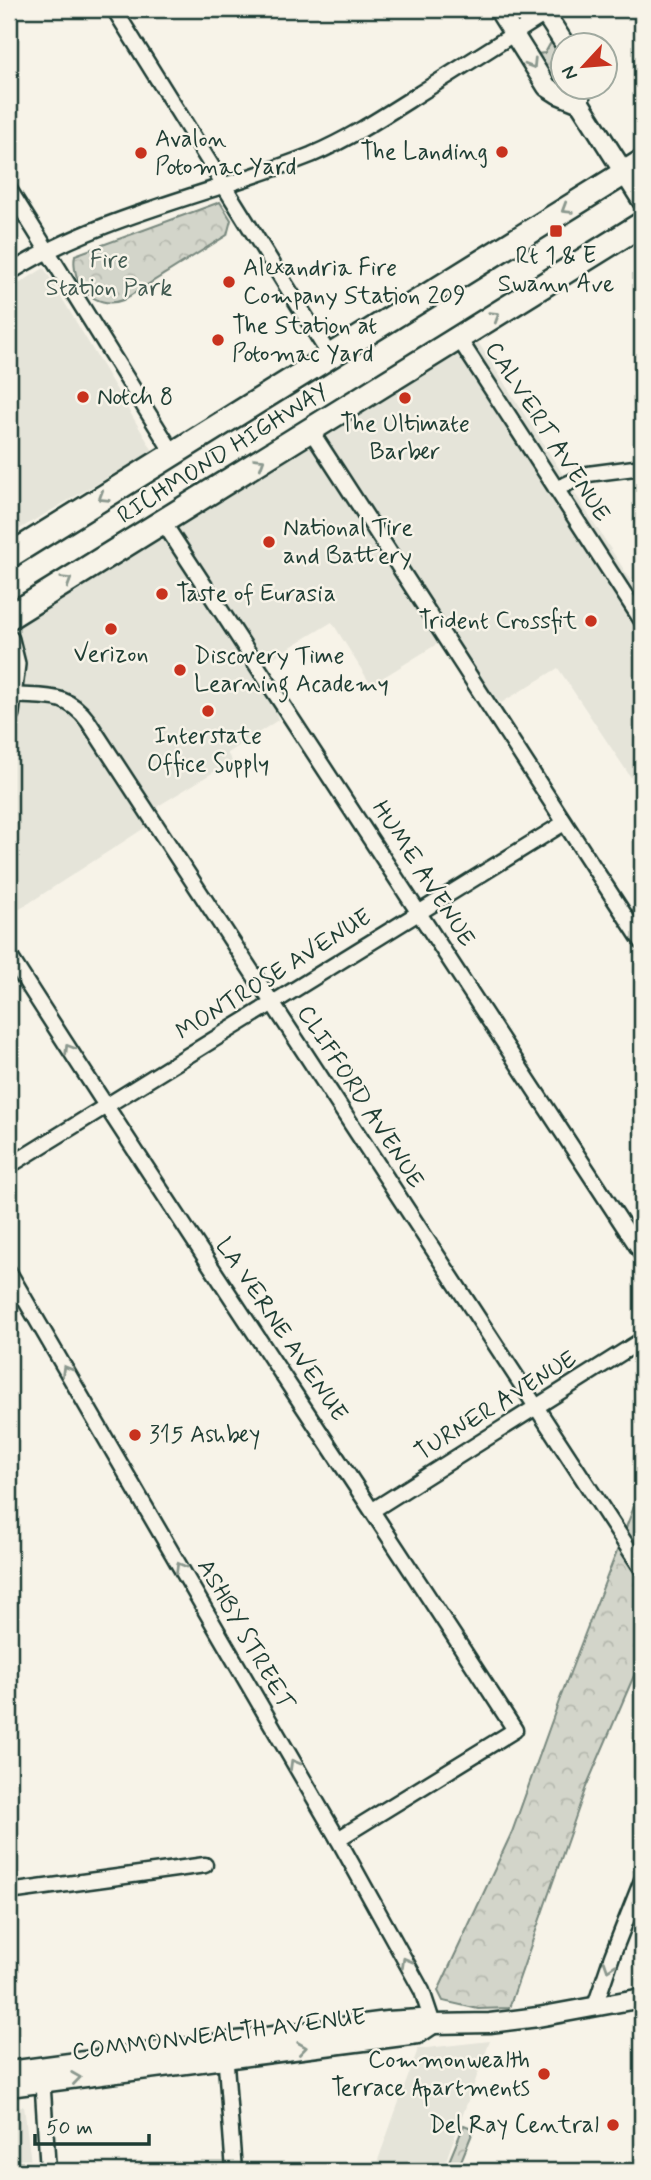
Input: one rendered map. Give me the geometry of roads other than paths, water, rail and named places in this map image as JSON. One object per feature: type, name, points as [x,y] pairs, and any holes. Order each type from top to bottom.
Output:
[{"type":"highway","name":"RICHMOND HIGHWAY","points":[[9,556],[633,168]]},
{"type":"highway","name":"RICHMOND HIGHWAY","points":[[9,617],[642,224]]},
{"type":"main road","points":[[9,640],[15,664],[10,704]]},
{"type":"street","points":[[114,9],[330,356]]},
{"type":"street","points":[[498,9],[550,89]]},
{"type":"street","points":[[9,272],[90,233],[305,157],[346,138],[514,34],[547,10],[559,32]]},
{"type":"street","points":[[585,102],[633,168],[642,201]]},
{"type":"street","points":[[9,189],[173,453]]},
{"type":"street","name":"CALVERT AVENUE","points":[[459,339],[642,621]]},
{"type":"street","points":[[311,431],[642,942]]},
{"type":"street","points":[[556,489],[581,476],[642,467]]},
{"type":"street","name":"HUME AVENUE","points":[[163,522],[642,1254]]},
{"type":"street","name":"CLIFFORD AVENUE","points":[[10,704],[51,696],[81,711],[642,1569]]},
{"type":"street","name":"MONTROSE AVENUE","points":[[9,1166],[564,823]]},
{"type":"street","name":"LA VERNE AVENUE","points":[[9,955],[105,1107],[373,1510],[515,1730],[338,1839]]},
{"type":"street","name":"ASHBY STREET","points":[[9,1272],[338,1839],[422,1991],[433,2024]]},
{"type":"street","name":"TURNER AVENUE","points":[[373,1510],[642,1340]]},
{"type":"street","points":[[9,1892],[205,1866]]},
{"type":"street","points":[[595,2006],[642,1880]]},
{"type":"street","name":"COMMONWEALTH AVENUE","points":[[9,2071],[42,2074],[225,2050],[387,2021],[420,2019],[433,2024],[495,2022],[642,1998]]},
{"type":"street","points":[[225,2050],[234,2171]]},
{"type":"street","points":[[42,2074],[48,2171]]},
{"type":"street","name":"COMMONWEALTH AVENUE","points":[[9,2087],[42,2074]]},
{"type":"place","name":"The Landing","points":[[502,152]]},
{"type":"place","name":"Avalon Potomac Yard","points":[[141,153]]},
{"type":"place","name":"Rt 1 & E Swann Ave","points":[[556,231]]},
{"type":"place","name":"Alexandria Fire Company Station 209","points":[[229,282]]},
{"type":"place","name":"The Station at Potomac Yard","points":[[218,340]]},
{"type":"place","name":"Notch 8","points":[[83,397]]},
{"type":"place","name":"The Ultimate Barber","points":[[405,398]]},
{"type":"place","name":"National Tire and Battery","points":[[269,542]]},
{"type":"place","name":"Taste of Eurasia","points":[[162,594]]},
{"type":"place","name":"Trident Crossfit","points":[[591,621]]},
{"type":"place","name":"Verizon","points":[[111,629]]},
{"type":"place","name":"Discovery Time Learning Academy","points":[[180,670]]},
{"type":"place","name":"Interstate Office Supply","points":[[208,711]]},
{"type":"place","name":"315 Ashbey","points":[[135,1435]]},
{"type":"place","name":"Commonwealth Terrace Apartments","points":[[544,2074]]},
{"type":"place","name":"Del Ray Central","points":[[613,2125]]},
{"type":"park label","name":"Fire Station Park","points":[[109,274]]}]
